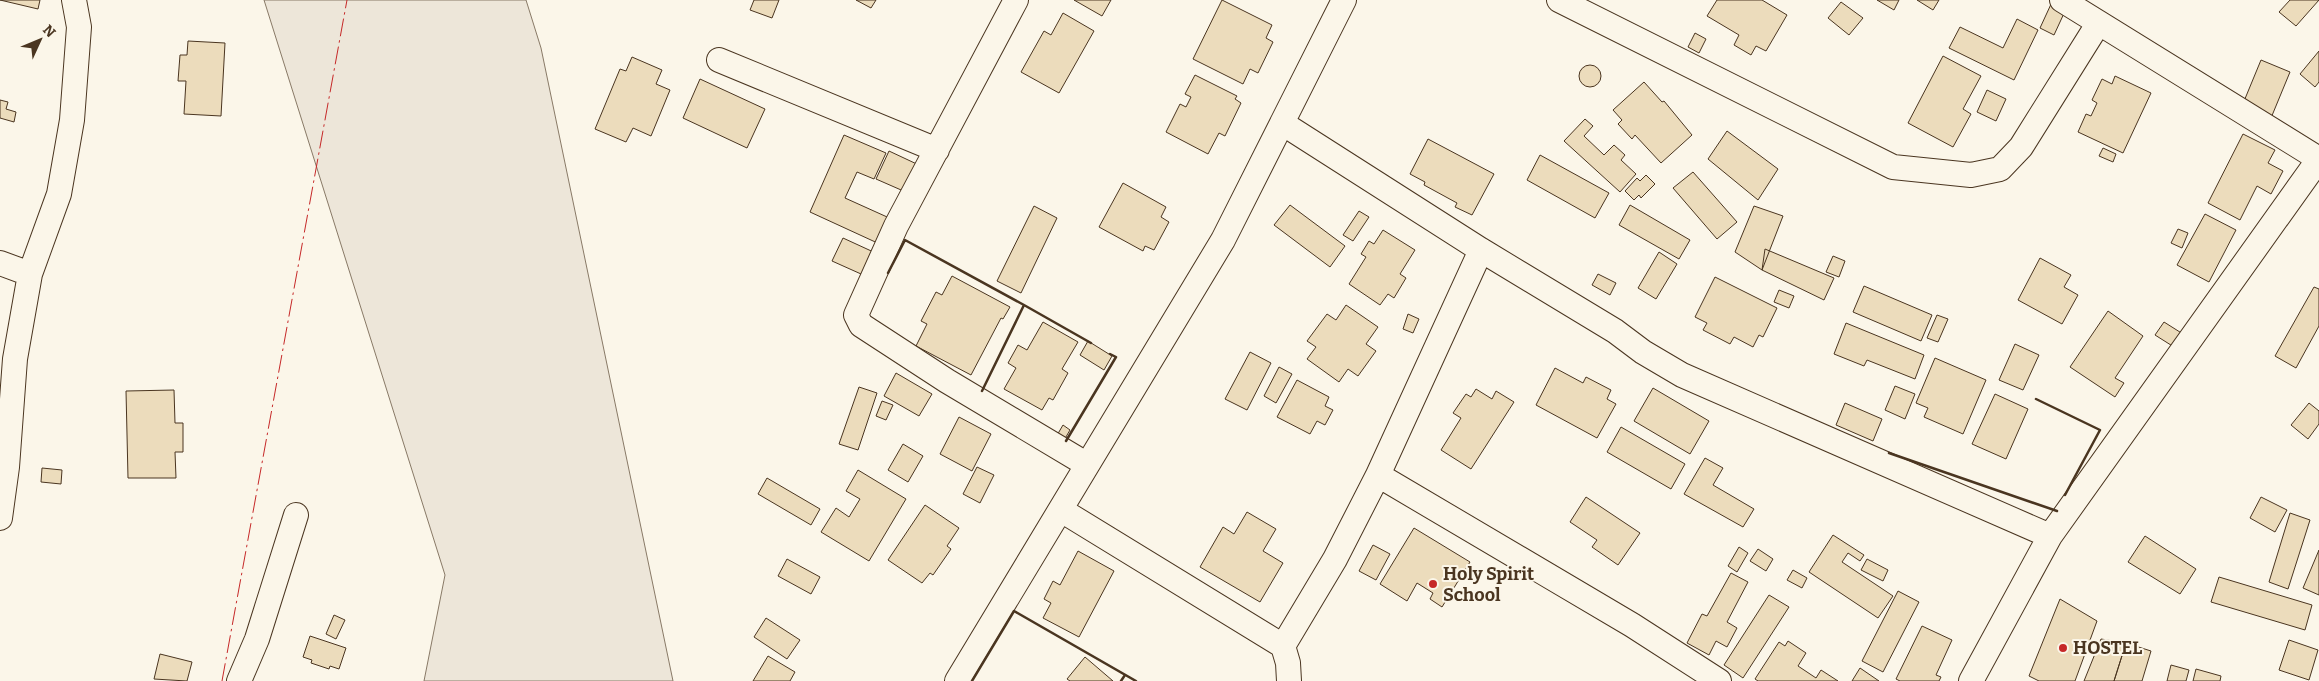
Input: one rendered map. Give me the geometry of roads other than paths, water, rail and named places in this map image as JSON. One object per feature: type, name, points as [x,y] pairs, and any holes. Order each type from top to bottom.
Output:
[{"type":"street","points":[[0,518],[8,467],[15,359],[30,274],[59,194],[72,120],[79,27],[74,0]]},
{"type":"street","points":[[1016,0],[896,226],[856,315],[861,326],[947,381],[1086,464]]},
{"type":"street","points":[[957,681],[1062,510],[1086,464],[1223,240],[1344,0]]},
{"type":"street","points":[[1558,0],[1585,5],[1893,167],[1971,175],[2000,169],[2021,148],[2098,24]]},
{"type":"street","points":[[1971,681],[2050,536],[2319,159],[2062,0]]},
{"type":"street","points":[[719,60],[937,150]]},
{"type":"street","points":[[1282,123],[1481,250],[1616,331],[1643,352],[1682,375],[2050,536]]},
{"type":"street","points":[[1283,646],[1335,559],[1378,476],[1481,250]]},
{"type":"street","points":[[0,263],[30,274]]},
{"type":"street","points":[[1378,476],[1632,625],[1719,681]]},
{"type":"street","points":[[1062,510],[1283,646],[1288,663],[1289,681]]},
{"type":"street","points":[[240,681],[257,639],[296,515]]},
{"type":"place","name":"Holy Spirit School","points":[[1433,584]]},
{"type":"place","name":"HOSTEL","points":[[2063,648]]}]
